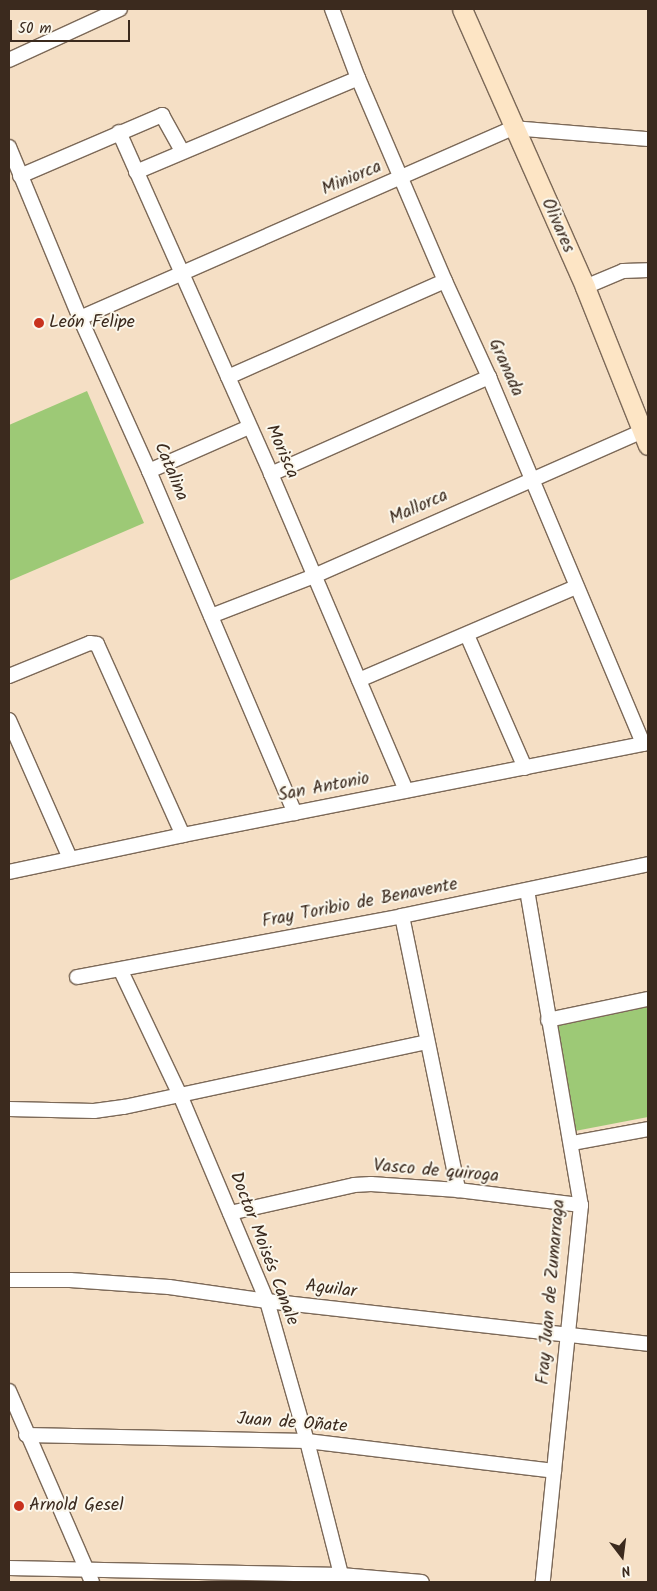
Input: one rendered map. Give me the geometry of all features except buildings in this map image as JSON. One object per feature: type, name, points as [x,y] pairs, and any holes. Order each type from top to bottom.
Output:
[{"type":"main road","name":"Olivares","points":[[462,9],[513,128],[585,287],[645,438]]},
{"type":"street","points":[[9,60],[120,9]]},
{"type":"street","name":"Granada","points":[[332,9],[358,78],[445,281],[489,377],[576,587],[646,743]]},
{"type":"street","points":[[136,172],[358,78]]},
{"type":"street","points":[[20,176],[162,115],[182,151]]},
{"type":"street","name":"Miniorca","points":[[80,318],[513,128],[648,139]]},
{"type":"street","name":"Morisca","points":[[119,132],[271,474],[406,790]]},
{"type":"street","name":"Catalina","points":[[9,147],[80,318],[149,471],[295,813]]},
{"type":"street","points":[[585,287],[623,271],[648,270]]},
{"type":"street","points":[[228,377],[445,281]]},
{"type":"street","points":[[271,474],[489,377]]},
{"type":"street","points":[[149,471],[249,427]]},
{"type":"street","name":"Mallorca","points":[[211,616],[314,576],[532,478],[645,438]]},
{"type":"street","points":[[359,680],[467,636],[576,587]]},
{"type":"street","points":[[467,636],[525,768]]},
{"type":"street","points":[[9,676],[90,643],[97,644],[183,835]]},
{"type":"street","points":[[9,720],[70,858]]},
{"type":"street","name":"San Antonio","points":[[9,872],[183,835],[646,743]]},
{"type":"street","name":"Fray Toribio de Benavente","points":[[78,977],[402,916],[648,864]]},
{"type":"street","name":"Fray Juan de Zumarraga","points":[[526,890],[548,1020],[572,1143],[581,1205],[543,1582]]},
{"type":"street","points":[[402,916],[458,1190]]},
{"type":"street","name":"Doctor Moisés Canale","points":[[121,970],[180,1095],[267,1301],[307,1442],[342,1579]]},
{"type":"street","points":[[548,1020],[648,999]]},
{"type":"street","points":[[9,1109],[94,1111],[124,1107],[427,1042]]},
{"type":"street","points":[[572,1143],[648,1129]]},
{"type":"street","name":"Vasco de quiroga","points":[[230,1213],[354,1185],[385,1184],[458,1190],[581,1205]]},
{"type":"street","name":"Aguilar","points":[[9,1280],[70,1280],[169,1287],[267,1301],[648,1344]]},
{"type":"street","points":[[9,1391],[26,1435],[90,1577]]},
{"type":"street","name":"Juan de Oñate","points":[[26,1435],[307,1442],[554,1471]]},
{"type":"street","points":[[9,1568],[90,1577],[342,1579],[422,1582]]},
{"type":"green space","points":[[87,391],[144,523],[9,581],[9,425]]},
{"type":"green space","points":[[648,1007],[648,1117],[575,1131],[553,1027]]},
{"type":"place","name":"León Felipe","points":[[39,323]]},
{"type":"place","name":"Arnold Gesel","points":[[19,1506]]}]
